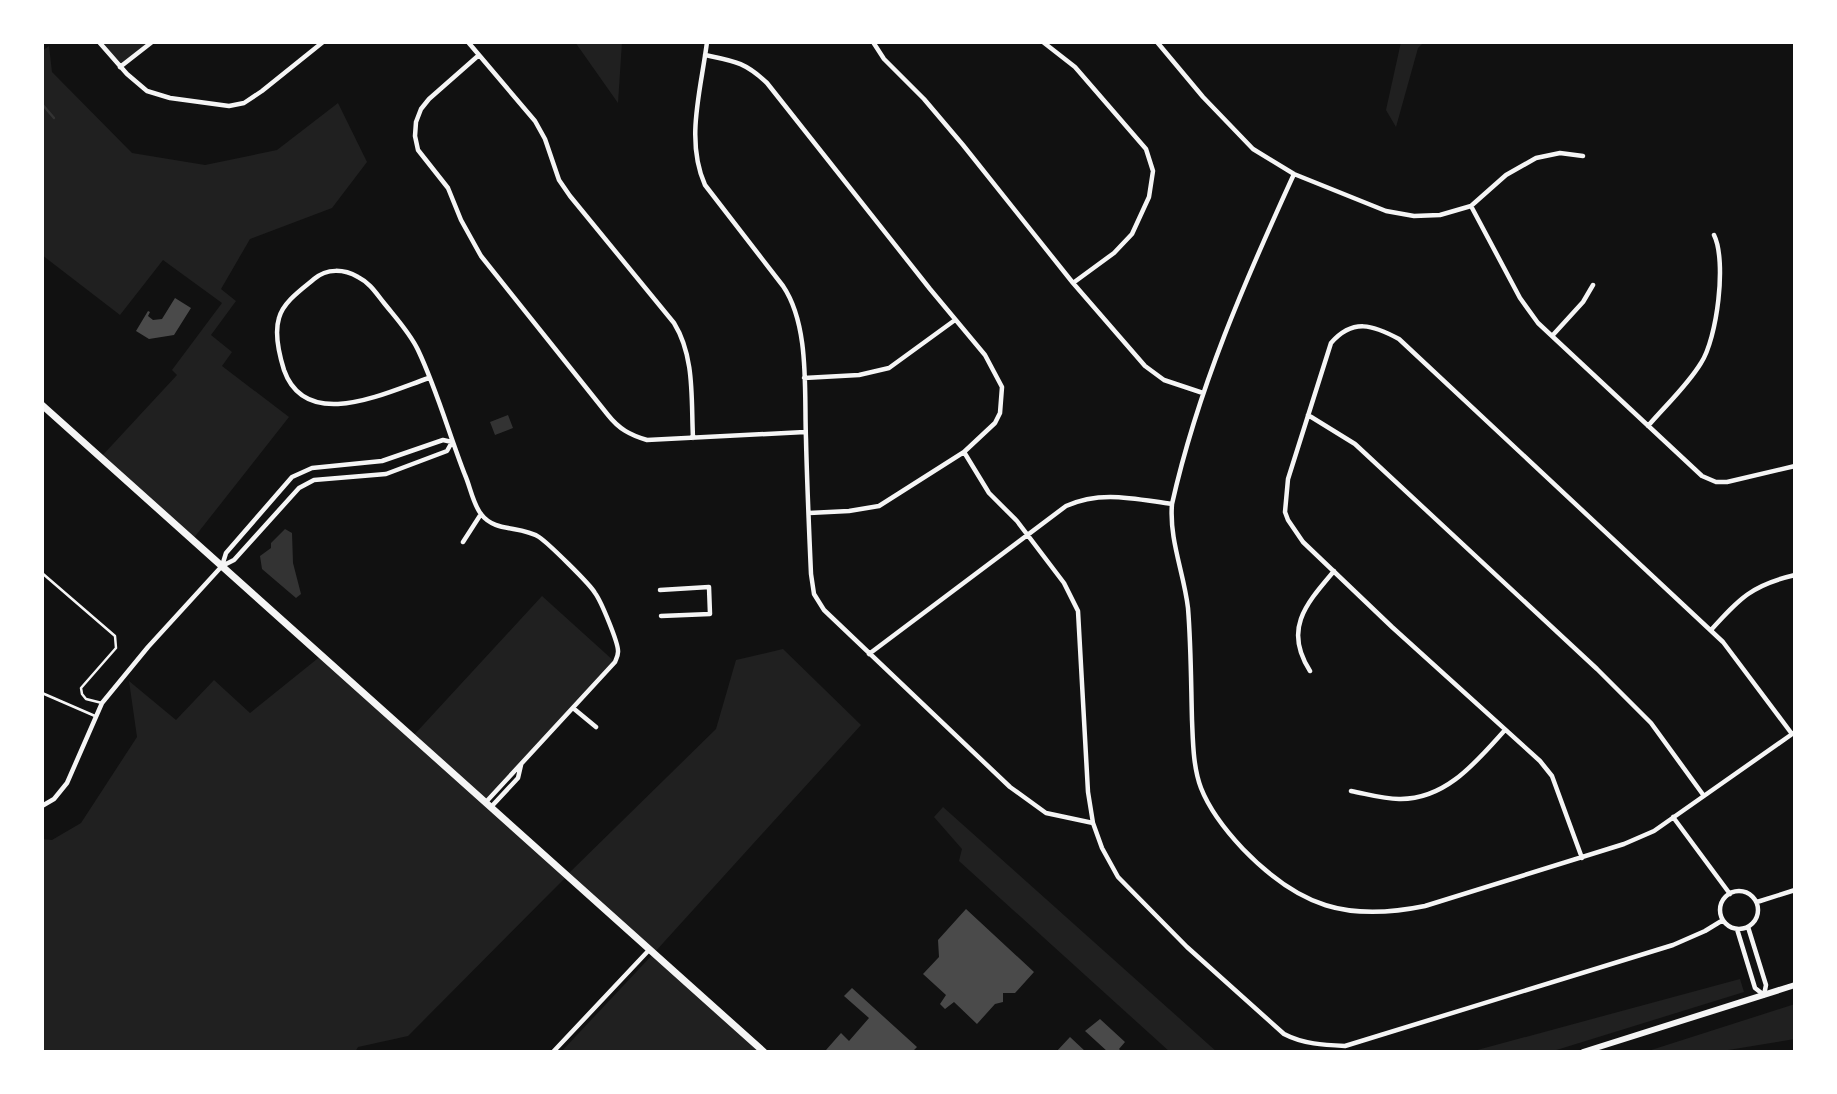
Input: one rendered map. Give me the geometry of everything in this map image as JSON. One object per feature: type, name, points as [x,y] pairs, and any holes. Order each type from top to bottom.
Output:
[{"type":"main road","points":[[42,405],[764,1052]]},
{"type":"street","points":[[100,42],[139,86],[156,95],[229,106],[244,103],[262,91],[323,42]]},
{"type":"street","points":[[120,66],[152,42]]},
{"type":"street","points":[[468,42],[535,121],[545,139],[559,180],[570,196],[674,323],[689,357],[693,438]]},
{"type":"street","points":[[707,42],[694,143],[699,172],[705,186],[792,300],[797,313],[804,378],[811,574],[817,601],[869,654],[1037,808],[1061,817],[1093,823]]},
{"type":"street","points":[[873,42],[884,59],[924,99],[963,145],[1073,283],[1145,366],[1164,380],[1203,393]]},
{"type":"street","points":[[1043,42],[1074,67],[1146,149],[1153,171],[1149,197],[1132,234],[1114,253],[1073,283]]},
{"type":"street","points":[[1157,42],[1237,134],[1270,160],[1294,174],[1366,205],[1414,216],[1440,215],[1471,206],[1506,175],[1536,158],[1560,153],[1583,156]]},
{"type":"street","points":[[479,55],[421,109],[416,122],[418,150],[448,188],[461,220],[481,256],[618,427],[632,436],[647,440],[806,432]]},
{"type":"street","points":[[705,55],[740,63],[751,68],[767,83],[985,355],[1002,387],[1000,413],[995,423],[964,452],[879,506],[808,513]]},
{"type":"street","points":[[1294,174],[1215,356],[1172,504],[1171,529],[1188,609],[1194,753],[1201,788],[1228,833],[1280,884],[1310,900],[1344,910],[1372,913],[1399,911],[1425,906],[1582,858],[1644,835],[1793,733],[1711,630],[1399,339],[1379,328],[1351,328],[1331,343],[1288,479],[1285,512],[1293,530],[1334,571],[1540,761],[1552,776],[1582,858]]},
{"type":"street","points":[[1471,206],[1520,298],[1538,323],[1707,480],[1741,481],[1795,466]]},
{"type":"street","points":[[1647,426],[1704,358],[1714,326],[1719,290],[1720,252],[1714,235]]},
{"type":"street","points":[[429,378],[350,404],[332,405],[315,401],[300,393],[288,380],[281,362],[277,334],[279,315],[291,299],[317,276],[332,271],[348,272],[367,282],[403,326],[417,348],[429,378],[452,442],[481,514],[493,524],[507,530],[523,531],[538,537],[595,593],[619,650],[615,662],[521,764],[518,778],[488,805]]},
{"type":"street","points":[[1552,336],[1583,302],[1593,285]]},
{"type":"street","points":[[804,378],[859,375],[889,368],[955,320]]},
{"type":"street","points":[[1308,415],[1355,444],[1597,669],[1651,723],[1704,796]]},
{"type":"street","points":[[222,566],[226,553],[292,477],[312,468],[382,461],[443,440],[452,442]]},
{"type":"street","points":[[42,806],[54,799],[67,783],[94,716],[103,702],[148,647],[222,566],[234,560],[299,488],[314,480],[386,474],[447,451],[452,442]]},
{"type":"street","points":[[964,452],[989,493],[1028,535],[1064,583],[1078,611],[1088,792],[1093,823],[1102,848],[1118,877],[1187,947],[1284,1034],[1295,1040],[1345,1046],[1647,953],[1695,936],[1723,920]]},
{"type":"street","points":[[869,654],[1066,506],[1083,499],[1114,496],[1172,504]]},
{"type":"street","points":[[463,542],[481,514]]},
{"type":"street","points":[[1310,671],[1298,646],[1299,624],[1310,599],[1334,571]]},
{"type":"street","points":[[1711,630],[1741,598],[1756,587],[1795,575]]},
{"type":"street","points":[[660,590],[709,587],[710,614],[661,616]]},
{"type":"street","points":[[573,708],[596,727]]},
{"type":"street","points":[[1351,790],[1397,799],[1430,793],[1458,779],[1505,730]]},
{"type":"street","points":[[1673,817],[1730,894]]},
{"type":"street","points":[[1757,902],[1795,890]]},
{"type":"street","points":[[1745,892],[1757,902],[1757,918],[1748,927],[1737,929],[1723,920],[1721,908],[1730,894],[1745,892]]},
{"type":"street","points":[[1748,927],[1766,985],[1764,995]]},
{"type":"street","points":[[1737,929],[1755,988],[1764,995]]},
{"type":"street","points":[[553,1052],[649,949]]},
{"type":"street","points":[[1583,1052],[1795,985]]},
{"type":"lane","points":[[42,572],[115,636],[116,648],[81,688],[86,699],[103,702]]},
{"type":"lane","points":[[42,693],[94,716]]},
{"type":"shaded area","points":[[99,42],[152,42],[120,67]]},
{"type":"shaded area","points":[[575,42],[622,42],[618,103]]},
{"type":"shaded area","points":[[1401,42],[1424,42],[1418,48],[1396,127],[1386,110]]},
{"type":"shaded area","points":[[49,46],[52,72],[132,153],[205,165],[277,150],[338,103],[367,162],[332,208],[250,239],[221,289],[236,301],[211,335],[232,352],[222,366],[289,417],[193,539],[101,457],[177,375],[172,370],[222,303],[163,260],[120,315],[42,255],[42,51]]},
{"type":"shaded area","points":[[508,415],[513,428],[495,435],[490,422]]},
{"type":"shaded area","points":[[285,529],[292,533],[293,563],[301,594],[296,598],[262,569],[260,556],[271,548],[271,543]]},
{"type":"shaded area","points":[[542,596],[615,662],[486,802],[567,875],[716,729],[736,660],[783,649],[861,725],[654,953],[567,876],[408,1036],[358,1047],[355,1052],[42,1052],[42,839],[52,840],[81,823],[137,737],[129,681],[176,720],[214,680],[250,713],[322,655],[413,736]]},
{"type":"shaded area","points":[[943,807],[1217,1052],[1170,1052],[959,861],[962,849],[934,817]]},
{"type":"shaded area","points":[[654,953],[763,1052],[561,1052]]},
{"type":"shaded area","points":[[1740,979],[1744,992],[1550,1052],[1470,1052]]},
{"type":"shaded area","points":[[1795,1004],[1795,1039],[1716,1052],[1645,1052]]},
{"type":"building","points":[[175,298],[191,308],[174,335],[149,339],[136,331],[148,311],[148,316],[153,320],[162,319]]},
{"type":"building","points":[[966,909],[1034,972],[1015,993],[1003,993],[1003,1002],[995,1004],[977,1024],[954,1002],[945,1009],[940,1004],[946,995],[923,974],[939,957],[938,940]]},
{"type":"building","points":[[852,988],[917,1047],[912,1052],[826,1050],[841,1033],[849,1041],[869,1018],[844,996]]},
{"type":"building","points":[[1100,1019],[1125,1042],[1119,1049],[1122,1052],[1108,1052],[1085,1031]]},
{"type":"building","points":[[1070,1037],[1086,1052],[1056,1052]]},
{"type":"waterway","points":[[42,104],[54,118]]}]
